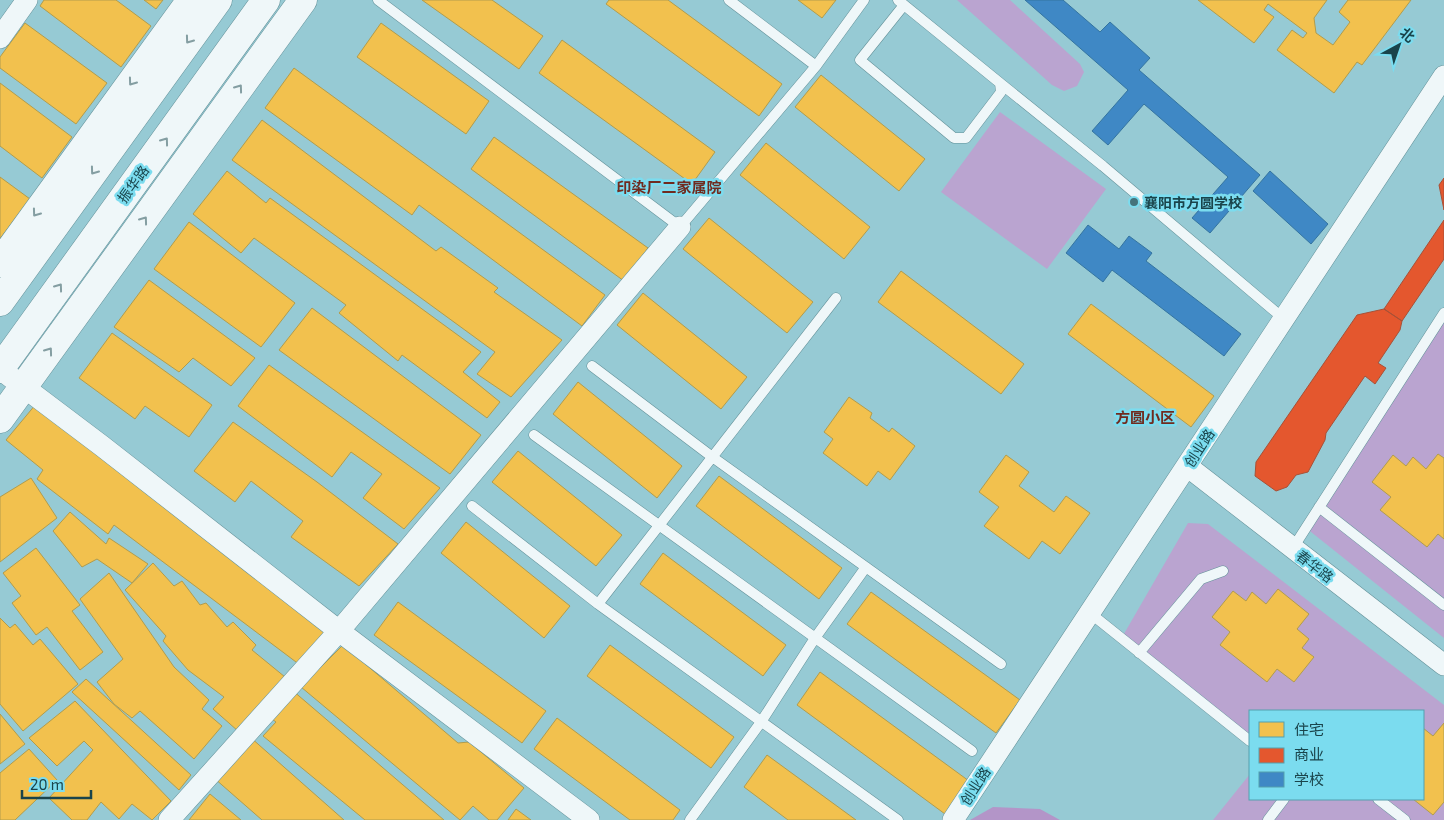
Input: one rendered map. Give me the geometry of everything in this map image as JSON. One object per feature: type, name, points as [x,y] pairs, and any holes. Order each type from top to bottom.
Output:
[{"type":"street","points":[[0,38],[27,0]]},
{"type":"street","points":[[0,264],[191,0]]},
{"type":"street","points":[[0,302],[218,0]]},
{"type":"street","name":"振华路","points":[[0,369],[266,0]]},
{"type":"street","points":[[0,419],[303,0]]},
{"type":"street","name":"创业路","points":[[953,820],[1444,76]]},
{"type":"street","points":[[168,820],[339,631],[680,227]]},
{"type":"street","points":[[0,369],[339,631],[589,820]]},
{"type":"street","name":"春华路","points":[[1187,466],[1444,665]]},
{"type":"lane","points":[[378,0],[680,227],[816,66],[864,0]]},
{"type":"lane","points":[[729,0],[816,66]]},
{"type":"lane","points":[[1000,83],[1001,92],[966,138],[954,138],[860,60],[900,2],[1103,166],[1284,319]]},
{"type":"lane","points":[[598,604],[836,298]]},
{"type":"lane","points":[[1292,548],[1444,313]]},
{"type":"lane","points":[[592,366],[712,456],[1001,664]]},
{"type":"lane","points":[[534,435],[972,751]]},
{"type":"lane","points":[[472,506],[598,604],[898,820]]},
{"type":"lane","points":[[1319,507],[1444,605]]},
{"type":"lane","points":[[690,820],[761,722],[815,638],[866,567]]},
{"type":"lane","points":[[1140,653],[1201,579],[1223,571]]},
{"type":"lane","points":[[1090,613],[1249,740]]},
{"type":"lane","points":[[1268,820],[1283,800]]},
{"type":"lane","points":[[1379,800],[1405,820]]},
{"type":"shaded area","points":[[957,0],[1010,0],[1080,64],[1084,72],[1077,86],[1064,91],[1052,85]]},
{"type":"shaded area","points":[[1000,112],[1106,189],[1047,269],[941,192]]},
{"type":"shaded area","points":[[1444,314],[1444,638],[1306,528]]},
{"type":"shaded area","points":[[1188,523],[1208,524],[1444,705],[1444,820],[1213,820],[1249,775],[1249,800],[1424,800],[1424,710],[1249,710],[1249,740],[1121,639]]},
{"type":"shaded area","points":[[993,807],[1040,809],[1060,820],[970,820]]},
{"type":"building: 住宅","points":[[44,0],[116,0],[151,26],[121,67],[40,6]]},
{"type":"building: 住宅","points":[[144,0],[163,0],[156,9]]},
{"type":"building: 住宅","points":[[422,0],[492,0],[543,36],[519,69]]},
{"type":"building: 住宅","points":[[609,0],[668,0],[782,84],[759,116],[606,4]]},
{"type":"building: 住宅","points":[[798,0],[836,0],[822,18]]},
{"type":"building: 住宅","points":[[1198,0],[1327,0],[1314,18],[1316,33],[1333,45],[1350,22],[1339,12],[1348,0],[1411,0],[1362,65],[1357,62],[1334,93],[1277,50],[1292,30],[1303,38],[1307,33],[1268,4],[1264,10],[1274,17],[1254,43]]},
{"type":"building: 住宅","points":[[25,23],[107,83],[76,124],[0,68],[0,57]]},
{"type":"building: 住宅","points":[[381,23],[489,101],[466,134],[357,57]]},
{"type":"building: 住宅","points":[[562,40],[715,152],[692,184],[539,73]]},
{"type":"building: 住宅","points":[[294,68],[605,295],[582,326],[419,205],[412,215],[265,108]]},
{"type":"building: 住宅","points":[[821,75],[925,159],[899,191],[795,107]]},
{"type":"building: 住宅","points":[[0,83],[72,137],[42,178],[0,146]]},
{"type":"building: 住宅","points":[[262,120],[436,251],[441,247],[498,288],[494,292],[562,340],[511,397],[477,374],[495,352],[232,160]]},
{"type":"building: 住宅","points":[[494,137],[648,248],[624,281],[471,169]]},
{"type":"building: 住宅","points":[[766,143],[870,227],[844,259],[740,175]]},
{"type":"building: 住宅","points":[[227,171],[266,203],[270,198],[481,352],[463,372],[500,402],[487,418],[402,355],[398,361],[339,313],[346,305],[254,238],[241,253],[193,214]]},
{"type":"building: 住宅","points":[[0,177],[30,199],[0,239]]},
{"type":"building: 住宅","points":[[709,218],[813,302],[787,333],[683,249]]},
{"type":"building: 住宅","points":[[189,222],[295,303],[261,347],[154,269]]},
{"type":"building: 住宅","points":[[901,271],[1024,364],[1001,394],[878,302]]},
{"type":"building: 住宅","points":[[149,280],[255,358],[231,386],[193,358],[179,372],[114,327]]},
{"type":"building: 住宅","points":[[643,293],[747,377],[721,409],[617,325]]},
{"type":"building: 住宅","points":[[1091,304],[1214,396],[1191,427],[1068,334]]},
{"type":"building: 住宅","points":[[312,308],[481,435],[450,474],[279,350]]},
{"type":"building: 住宅","points":[[112,333],[212,405],[189,437],[145,406],[135,419],[79,378]]},
{"type":"building: 住宅","points":[[269,365],[440,488],[404,529],[363,498],[382,474],[351,452],[332,477],[238,406]]},
{"type":"building: 住宅","points":[[578,382],[682,466],[657,498],[553,414]]},
{"type":"building: 住宅","points":[[849,397],[872,413],[870,418],[889,432],[892,428],[915,446],[890,480],[878,471],[867,486],[823,453],[833,439],[824,432]]},
{"type":"building: 住宅","points":[[36,404],[326,632],[300,665],[114,525],[108,534],[37,479],[43,470],[6,440]]},
{"type":"building: 住宅","points":[[233,422],[317,482],[398,544],[359,586],[291,537],[303,521],[251,481],[235,502],[194,471]]},
{"type":"building: 住宅","points":[[518,451],[622,535],[596,566],[492,482]]},
{"type":"building: 住宅","points":[[1438,454],[1444,458],[1444,539],[1438,534],[1427,547],[1380,510],[1391,497],[1372,482],[1393,455],[1406,466],[1413,457],[1426,469]]},
{"type":"building: 住宅","points":[[1006,455],[1029,472],[1019,486],[1054,512],[1066,496],[1090,513],[1060,554],[1042,541],[1029,559],[984,526],[999,507],[979,492]]},
{"type":"building: 住宅","points":[[719,476],[842,568],[819,599],[696,506]]},
{"type":"building: 住宅","points":[[31,478],[57,518],[0,562],[0,497]]},
{"type":"building: 住宅","points":[[70,512],[106,544],[109,538],[148,564],[132,583],[97,559],[82,567],[53,531]]},
{"type":"building: 住宅","points":[[466,522],[570,606],[544,638],[441,553]]},
{"type":"building: 住宅","points":[[36,548],[80,605],[72,611],[103,652],[80,670],[47,627],[36,635],[12,603],[21,596],[3,573]]},
{"type":"building: 住宅","points":[[663,553],[786,645],[763,676],[640,584]]},
{"type":"building: 住宅","points":[[153,563],[174,586],[182,581],[200,605],[206,603],[227,627],[233,622],[256,645],[252,650],[285,677],[238,731],[213,709],[224,697],[188,670],[163,641],[166,636],[125,590]]},
{"type":"building: 住宅","points":[[109,573],[174,667],[209,700],[202,709],[222,726],[194,759],[140,711],[132,718],[114,704],[97,682],[123,659],[80,599]]},
{"type":"building: 住宅","points":[[1278,589],[1309,614],[1297,629],[1309,639],[1302,648],[1314,657],[1294,682],[1277,669],[1267,682],[1220,645],[1230,632],[1212,617],[1233,591],[1246,601],[1252,592],[1266,604]]},
{"type":"building: 住宅","points":[[871,592],[1020,700],[996,733],[847,624]]},
{"type":"building: 住宅","points":[[398,602],[546,711],[522,743],[374,635]]},
{"type":"building: 住宅","points":[[0,618],[10,628],[15,624],[33,645],[40,639],[78,684],[23,731],[0,704]]},
{"type":"building: 住宅","points":[[343,645],[458,743],[469,742],[524,788],[497,820],[489,820],[473,806],[460,820],[301,687]]},
{"type":"building: 住宅","points":[[610,645],[734,737],[711,768],[587,676]]},
{"type":"building: 住宅","points":[[820,672],[969,781],[945,814],[797,705]]},
{"type":"building: 住宅","points":[[86,679],[191,775],[179,790],[72,692]]},
{"type":"building: 住宅","points":[[292,690],[444,820],[365,820],[263,736],[276,722],[268,716]]},
{"type":"building: 住宅","points":[[75,701],[171,801],[152,820],[132,804],[119,819],[101,802],[87,820],[72,820],[49,798],[93,750],[84,741],[57,766],[29,738]]},
{"type":"building: 住宅","points":[[0,714],[25,744],[0,764]]},
{"type":"building: 住宅","points":[[557,718],[680,810],[673,820],[630,820],[534,749]]},
{"type":"building: 住宅","points":[[1444,723],[1444,802],[1433,815],[1414,800],[1424,800],[1424,729],[1433,736]]},
{"type":"building: 住宅","points":[[250,737],[344,820],[262,820],[214,778]]},
{"type":"building: 住宅","points":[[29,749],[57,780],[15,820],[0,820],[0,773]]},
{"type":"building: 住宅","points":[[767,755],[856,820],[788,820],[744,787]]},
{"type":"building: 住宅","points":[[210,794],[241,820],[189,820]]},
{"type":"building: 住宅","points":[[516,809],[531,820],[508,820]]},
{"type":"building: 商业","points":[[1444,178],[1444,210],[1439,185]]},
{"type":"building: 商业","points":[[1444,220],[1444,259],[1402,321],[1384,309]]},
{"type":"building: 商业","points":[[1384,309],[1402,321],[1400,330],[1378,363],[1386,368],[1375,384],[1365,376],[1326,433],[1325,440],[1308,472],[1296,475],[1287,487],[1276,491],[1255,476],[1256,462],[1357,315]]},
{"type":"building: 学校","points":[[1025,0],[1063,0],[1100,32],[1110,22],[1150,58],[1139,70],[1260,175],[1210,233],[1192,218],[1228,177],[1144,104],[1108,145],[1092,131],[1128,90]]},
{"type":"building: 学校","points":[[1270,171],[1328,224],[1311,244],[1253,191]]},
{"type":"building: 学校","points":[[1088,225],[1119,249],[1129,236],[1152,253],[1146,261],[1241,334],[1224,356],[1112,270],[1103,282],[1066,253]]},
{"type":"place","name":"襄阳市方圆学校","points":[[1134,202]]},
{"type":"district","name":"印染厂二家属院","points":[[669,187]]},
{"type":"district","name":"方圆小区","points":[[1145,417]]}]
